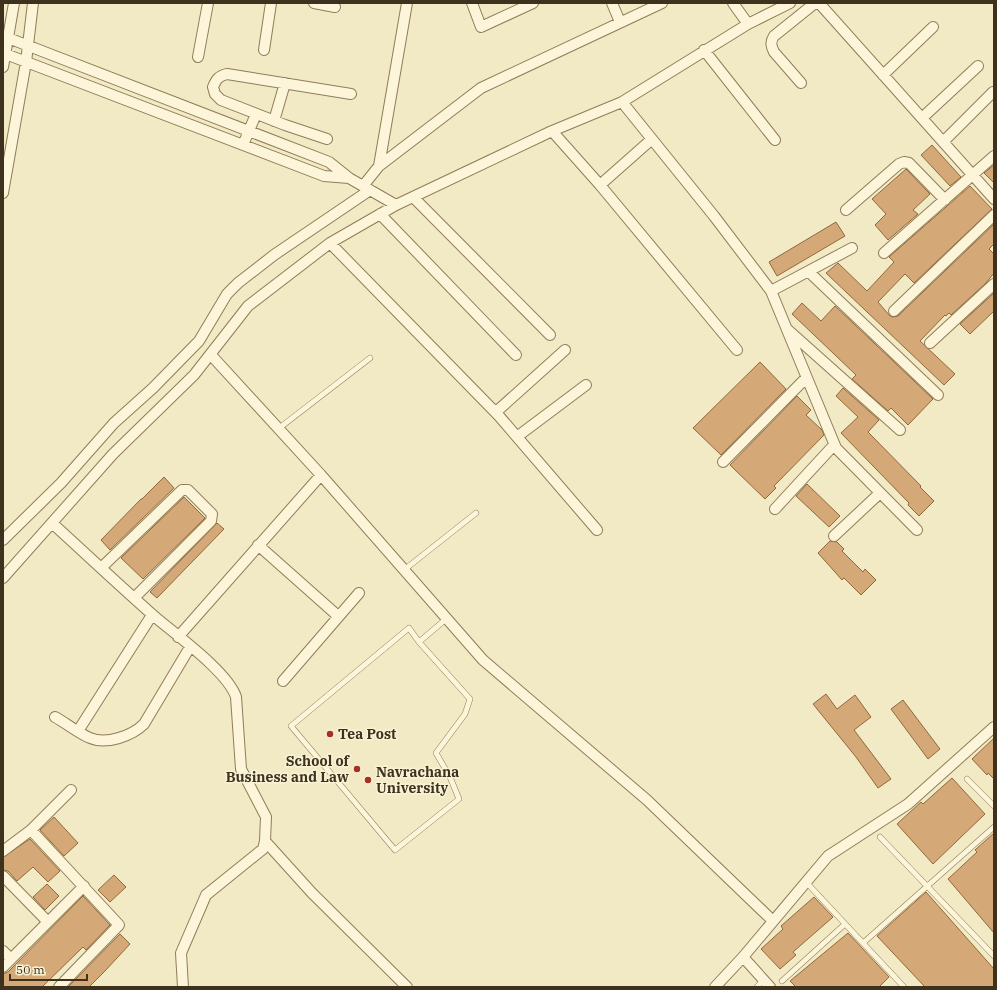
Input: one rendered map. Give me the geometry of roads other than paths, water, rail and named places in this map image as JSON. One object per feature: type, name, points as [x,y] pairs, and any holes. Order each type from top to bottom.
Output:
[{"type":"street","points":[[3,67],[5,37],[14,3]]},
{"type":"street","points":[[3,193],[26,62],[33,3]]},
{"type":"street","points":[[198,57],[208,3]]},
{"type":"street","points":[[264,50],[271,3]]},
{"type":"street","points":[[314,3],[335,7]]},
{"type":"street","points":[[3,540],[61,483],[114,423],[153,388],[199,341],[228,294],[235,286],[274,255],[366,188],[379,166],[407,3]]},
{"type":"street","points":[[472,3],[481,28],[527,4]]},
{"type":"street","points":[[612,3],[620,22]]},
{"type":"street","points":[[379,166],[481,88],[660,3]]},
{"type":"street","points":[[733,3],[748,24]]},
{"type":"street","points":[[3,578],[113,454],[190,379],[211,356],[241,315],[255,299],[330,243],[396,205],[552,132],[622,102],[748,24],[790,3]]},
{"type":"street","points":[[801,83],[774,52],[771,47],[771,41],[774,36],[815,3]]},
{"type":"street","points":[[819,3],[994,199]]},
{"type":"street","points":[[883,75],[933,27]]},
{"type":"street","points":[[5,37],[329,162],[349,178],[396,205]]},
{"type":"street","points":[[704,50],[775,140]]},
{"type":"street","points":[[4,54],[324,176],[349,178]]},
{"type":"street","points":[[922,118],[978,66]]},
{"type":"street","points":[[328,139],[274,121],[221,100],[215,94],[213,87],[215,80],[220,76],[227,74],[351,94]]},
{"type":"street","points":[[274,121],[285,84]]},
{"type":"street","points":[[943,142],[993,92]]},
{"type":"street","points":[[622,102],[714,216],[771,291],[834,445],[917,530]]},
{"type":"street","points":[[242,145],[256,114]]},
{"type":"street","points":[[552,132],[600,185],[737,350]]},
{"type":"street","points":[[600,185],[652,138]]},
{"type":"street","points":[[884,253],[994,156]]},
{"type":"street","points":[[846,210],[899,164],[904,162],[908,164],[945,200]]},
{"type":"street","points":[[413,197],[550,335]]},
{"type":"street","points":[[380,214],[516,355]]},
{"type":"street","points":[[894,312],[994,215]]},
{"type":"street","points":[[330,243],[496,412],[518,436],[596,530]]},
{"type":"street","points":[[771,291],[852,248]]},
{"type":"street","points":[[809,272],[938,396]]},
{"type":"street","points":[[930,343],[994,284]]},
{"type":"street","points":[[787,329],[900,430]]},
{"type":"street","points":[[496,412],[565,350]]},
{"type":"street","points":[[211,356],[321,475],[483,660],[647,800],[773,921]]},
{"type":"street","points":[[723,462],[806,378]]},
{"type":"street","points":[[518,436],[586,385]]},
{"type":"street","points":[[775,509],[834,445]]},
{"type":"street","points":[[178,637],[321,475]]},
{"type":"street","points":[[101,568],[182,490],[188,490],[212,514],[211,521],[134,598]]},
{"type":"street","points":[[834,536],[880,493]]},
{"type":"street","points":[[52,524],[152,615],[222,674],[234,689],[236,697],[241,769],[266,816],[265,841],[263,849],[206,895],[181,953],[182,987]]},
{"type":"street","points":[[258,545],[338,616]]},
{"type":"street","points":[[283,681],[359,593]]},
{"type":"street","points":[[78,730],[152,615]]},
{"type":"street","points":[[55,717],[90,738],[99,740],[118,738],[137,731],[144,724],[190,648]]},
{"type":"street","points":[[715,987],[743,957],[805,881],[828,856],[908,804],[994,727]]},
{"type":"street","points":[[3,851],[31,830],[70,790]]},
{"type":"street","points":[[31,830],[119,925],[59,987]]},
{"type":"street","points":[[265,841],[312,893],[407,987]]},
{"type":"street","points":[[3,876],[48,922]]},
{"type":"street","points":[[3,967],[84,886]]},
{"type":"street","points":[[3,951],[11,960]]},
{"type":"street","points":[[743,957],[764,985]]},
{"type":"lane","points":[[278,428],[370,358]]},
{"type":"lane","points":[[404,570],[476,512]]},
{"type":"lane","points":[[419,642],[446,619]]},
{"type":"lane","points":[[408,628],[419,642],[470,699],[465,714],[436,753],[450,776],[459,799],[395,850],[291,726],[408,628]]},
{"type":"lane","points":[[967,779],[994,806]]},
{"type":"lane","points":[[863,943],[994,827]]},
{"type":"lane","points":[[880,837],[994,956]]},
{"type":"lane","points":[[805,881],[863,943],[900,986]]},
{"type":"lane","points":[[782,981],[845,924]]},
{"type":"place","name":"Tea Post","points":[[330,734]]},
{"type":"place","name":"School of Business and Law","points":[[357,769]]},
{"type":"place","name":"Navrachana University","points":[[368,780]]}]
